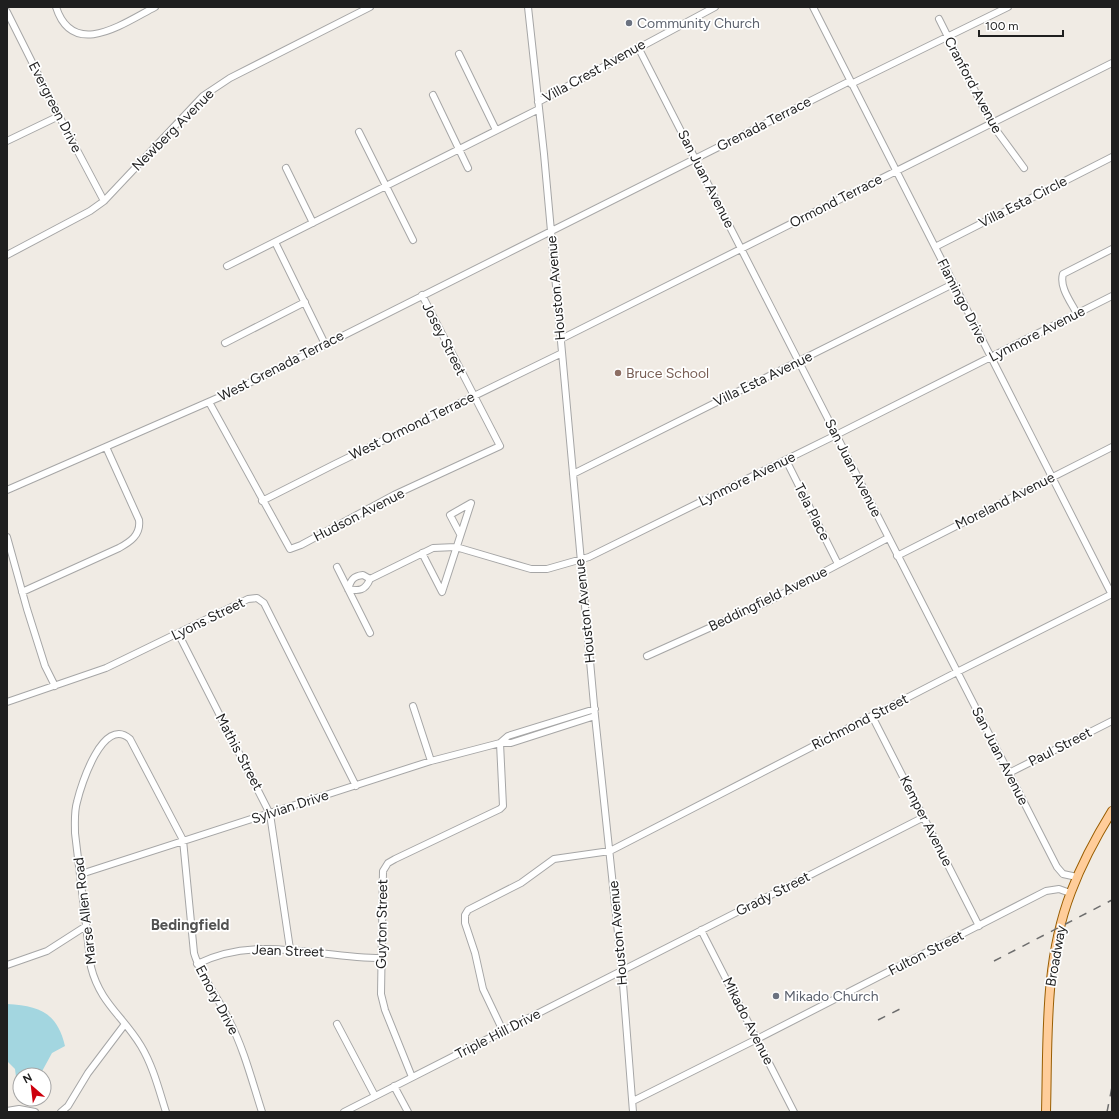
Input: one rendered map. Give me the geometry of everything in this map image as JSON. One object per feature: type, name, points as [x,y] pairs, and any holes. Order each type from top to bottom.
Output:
[{"type":"main road","name":"Broadway","points":[[1046,1112],[1050,985],[1055,947],[1070,893],[1093,842],[1112,810]]},
{"type":"street","points":[[56,7],[62,22],[67,27],[87,35],[99,34],[155,7]]},
{"type":"street","name":"Newberg Avenue","points":[[7,255],[90,211],[104,201],[203,96],[214,87],[285,49],[370,7]]},
{"type":"street","name":"Houston Avenue","points":[[528,7],[561,339],[594,709],[622,971],[633,1112]]},
{"type":"street","name":"Villa Crest Avenue","points":[[538,106],[638,47],[715,7]]},
{"type":"street","name":"Flamingo Drive","points":[[813,7],[850,83],[1112,595]]},
{"type":"street","name":"Grenada Terrace","points":[[550,231],[1008,7]]},
{"type":"street","name":"Evergreen Drive","points":[[7,12],[59,116],[104,201]]},
{"type":"street","name":"Cranford Avenue","points":[[939,19],[946,37],[991,123],[1024,168]]},
{"type":"street","name":"San Juan Avenue","points":[[638,47],[1060,872],[1065,875],[1077,877]]},
{"type":"street","points":[[459,54],[496,130]]},
{"type":"street","name":"Ormond Terrace","points":[[561,339],[1112,63]]},
{"type":"street","points":[[433,95],[468,168]]},
{"type":"street","points":[[227,266],[496,130],[538,106]]},
{"type":"street","points":[[7,141],[59,116]]},
{"type":"street","points":[[359,132],[414,240]]},
{"type":"street","name":"Villa Esta Circle","points":[[935,248],[1112,157]]},
{"type":"street","points":[[286,168],[313,222]]},
{"type":"street","name":"West Grenada Terrace","points":[[7,490],[106,447],[178,413],[209,402],[550,231]]},
{"type":"street","points":[[275,242],[326,344]]},
{"type":"street","points":[[1077,314],[1062,281],[1063,274],[1112,249]]},
{"type":"street","name":"Villa Esta Avenue","points":[[573,474],[953,284]]},
{"type":"street","name":"Josey Street","points":[[422,295],[500,446]]},
{"type":"street","name":"Lynmore Avenue","points":[[370,579],[363,574],[356,576],[351,580],[348,589],[360,591],[366,587],[370,579],[433,548],[456,547],[531,569],[547,568],[600,553],[1112,296]]},
{"type":"street","points":[[225,343],[305,302]]},
{"type":"street","name":"West Ormond Terrace","points":[[262,501],[562,353]]},
{"type":"street","points":[[209,402],[262,501]]},
{"type":"street","name":"Hudson Avenue","points":[[262,501],[290,549],[301,545],[394,495],[500,446]]},
{"type":"street","points":[[22,592],[119,548],[131,541],[138,532],[139,520],[106,447]]},
{"type":"street","name":"Moreland Avenue","points":[[898,556],[1112,447]]},
{"type":"street","name":"Tela Place","points":[[786,460],[838,564]]},
{"type":"street","points":[[422,553],[442,592],[471,503],[450,515],[460,534]]},
{"type":"street","points":[[7,537],[45,666],[55,686]]},
{"type":"street","name":"Beddingfield Avenue","points":[[647,656],[744,613],[888,538]]},
{"type":"street","points":[[337,567],[370,633]]},
{"type":"street","name":"Richmond Street","points":[[503,1031],[483,989],[475,953],[465,923],[466,912],[471,908],[521,883],[554,859],[610,851],[957,672],[1112,595]]},
{"type":"street","name":"Lyons Street","points":[[7,702],[106,668],[248,599],[257,598],[262,601],[356,786]]},
{"type":"street","name":"Mathis Street","points":[[178,633],[270,814],[290,949]]},
{"type":"street","points":[[413,706],[431,761]]},
{"type":"street","name":"Sylvian Drive","points":[[500,742],[508,736],[594,709]]},
{"type":"street","name":"Sylvian Drive","points":[[81,874],[431,761],[500,742],[511,743],[595,716]]},
{"type":"street","name":"Kemper Avenue","points":[[872,716],[979,926]]},
{"type":"street","name":"Paul Street","points":[[1009,773],[1112,721]]},
{"type":"street","name":"Marse Allen Road","points":[[137,752],[130,739],[122,734],[106,739],[96,752],[80,791],[75,812],[76,833],[91,967],[96,983],[104,1000],[125,1024],[143,1049],[166,1112]]},
{"type":"street","name":"Guyton Street","points":[[412,1077],[382,998],[382,873],[384,868],[395,859],[500,809],[504,802],[500,742]]},
{"type":"street","name":"Emory Drive","points":[[137,752],[183,840],[194,952],[197,964],[229,1020],[242,1047],[262,1112]]},
{"type":"street","name":"Grady Street","points":[[622,971],[924,817]]},
{"type":"street","name":"Fulton Street","points":[[633,1100],[757,1040],[1053,888],[1070,893]]},
{"type":"street","points":[[7,965],[47,951],[86,926]]},
{"type":"street","name":"Mikado Avenue","points":[[701,930],[794,1112]]},
{"type":"street","name":"Jean Street","points":[[197,964],[214,956],[237,950],[290,949],[381,958]]},
{"type":"street","name":"Triple Hill Drive","points":[[344,1112],[622,971]]},
{"type":"street","points":[[61,1112],[68,1106],[88,1073],[125,1024]]},
{"type":"street","points":[[336,1024],[375,1096]]},
{"type":"street","points":[[394,1086],[408,1112]]},
{"type":"street","points":[[7,1110],[19,1109],[35,1112]]},
{"type":"water","points":[[7,1004],[37,1009],[52,1018],[62,1035],[65,1046],[52,1053],[44,1067],[13,1067],[7,1061]]},
{"type":"railway","points":[[994,961],[1112,900]]},
{"type":"railway","points":[[878,1020],[902,1008]]},
{"type":"railway","points":[[1107,1112],[1112,1087]]},
{"type":"place","name":"Community Church","points":[[629,23]]},
{"type":"place","name":"Bruce School","points":[[618,373]]},
{"type":"place","name":"Mikado Church","points":[[776,996]]},
{"type":"district","name":"Bedingfield","points":[[190,925]]}]
